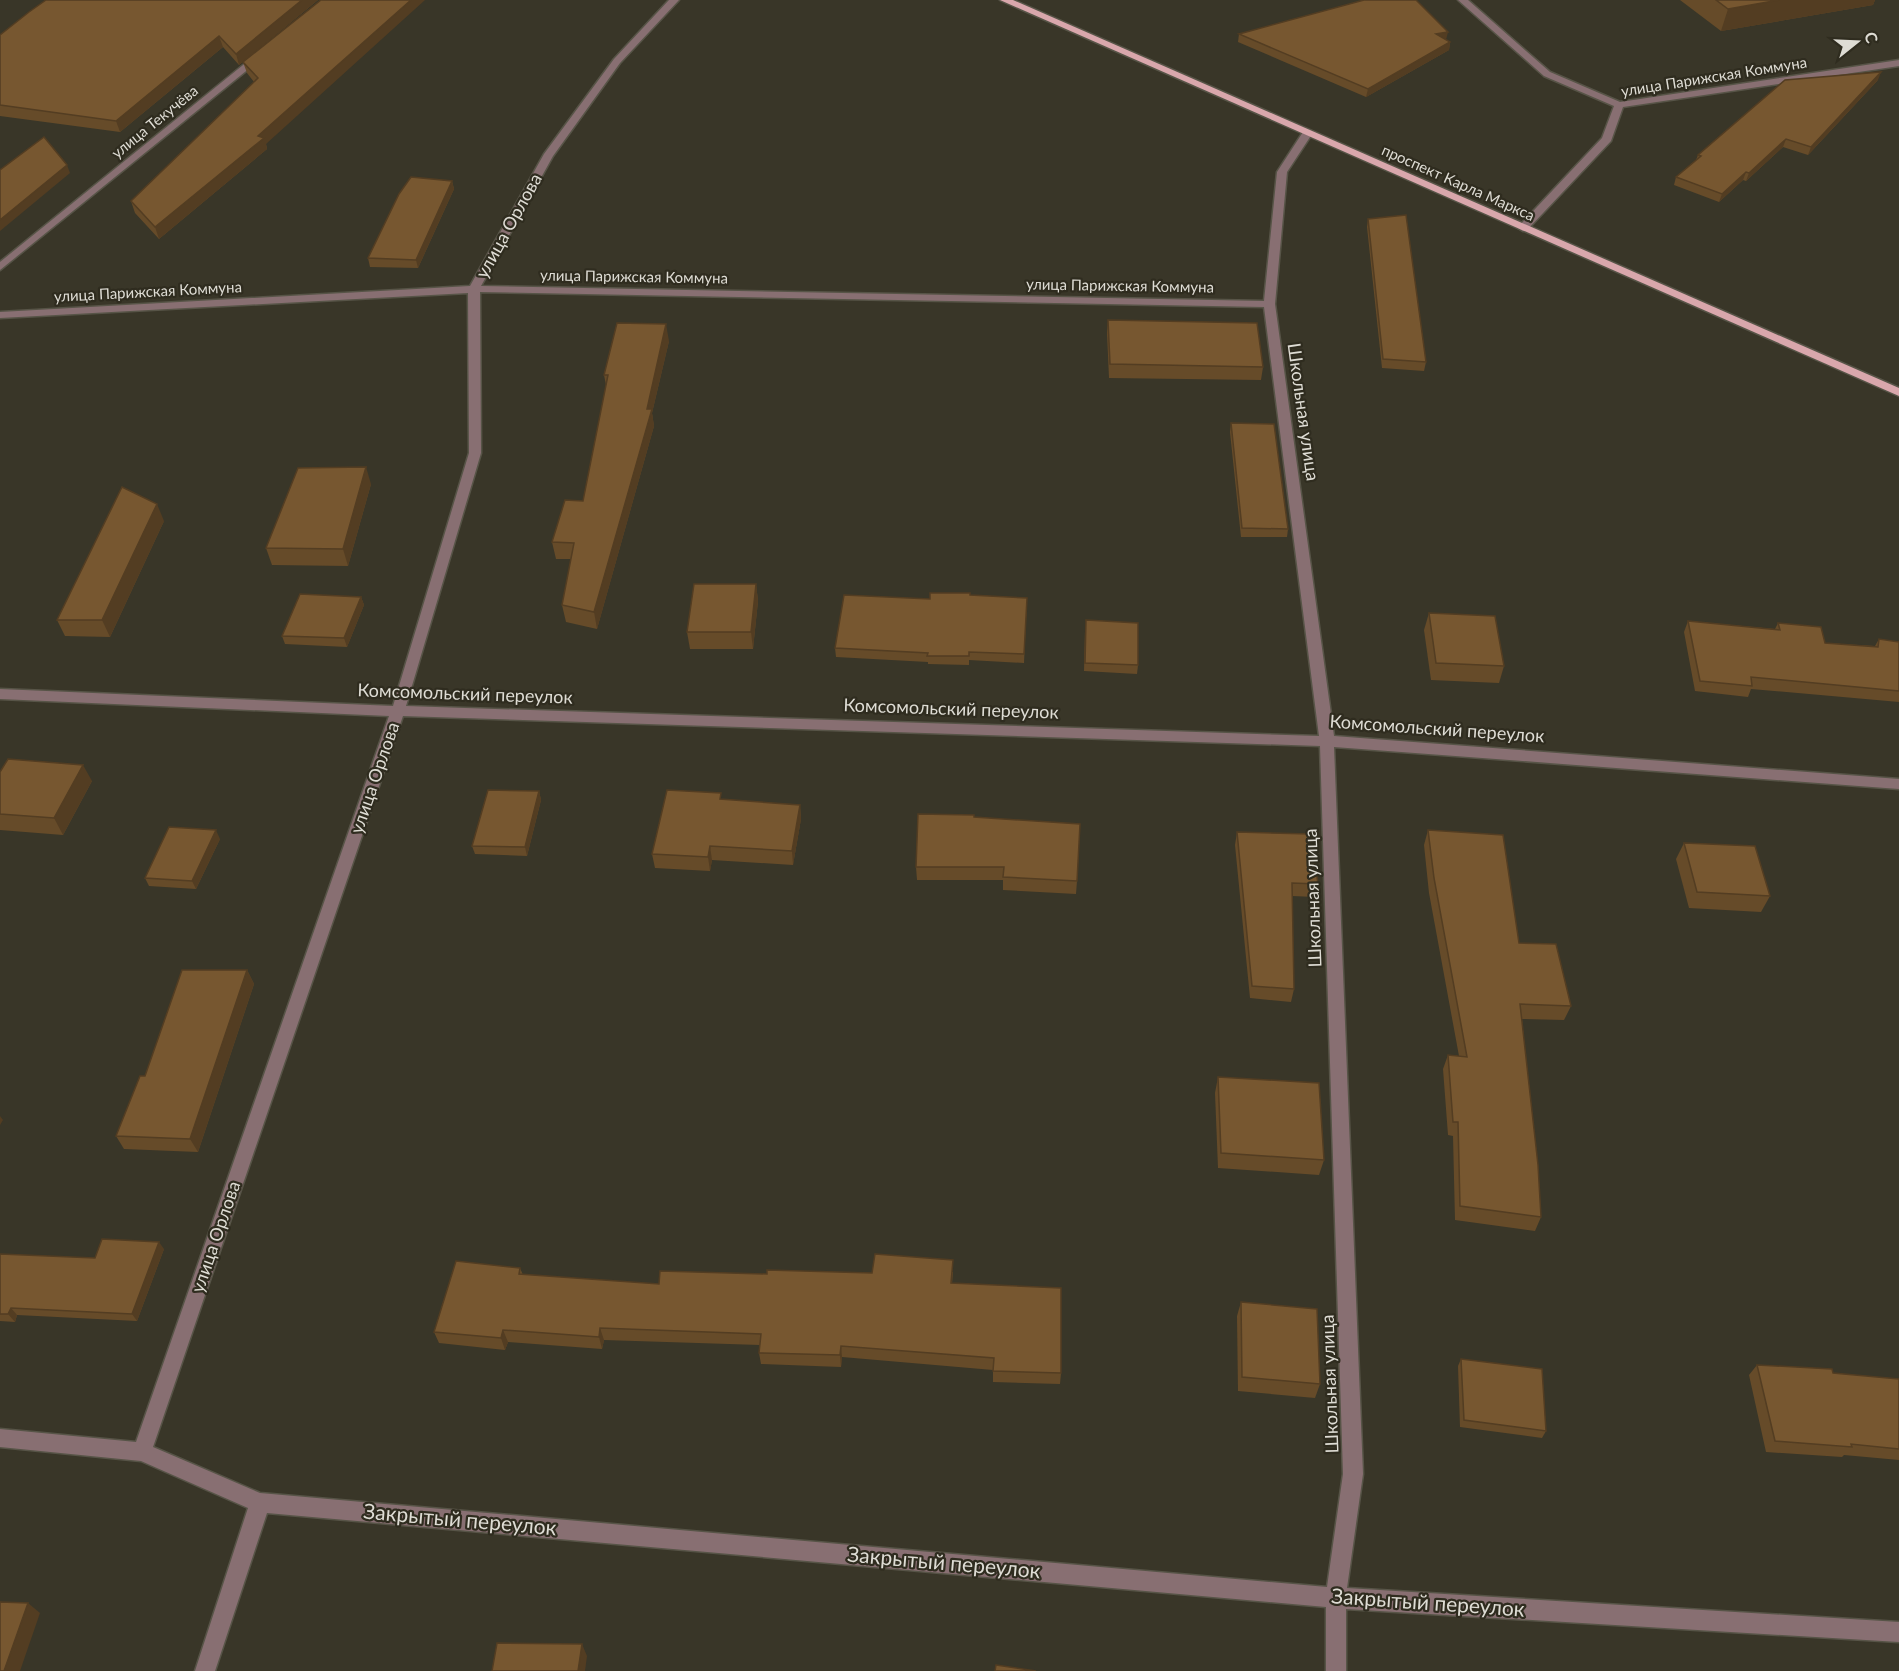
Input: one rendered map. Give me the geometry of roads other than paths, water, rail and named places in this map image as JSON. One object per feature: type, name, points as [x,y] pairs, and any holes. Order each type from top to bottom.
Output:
[{"type":"main road","name":"проспект Карла Маркса","points":[[1005,0],[1899,392]]},
{"type":"street","name":"улица Орлова","points":[[142,1452],[398,711],[475,453],[474,289],[548,156],[617,62],[674,0]]},
{"type":"street","points":[[1463,0],[1547,74],[1619,105]]},
{"type":"street","name":"улица Текучёва","points":[[0,267],[273,44]]},
{"type":"street","name":"улица Парижская Коммуна","points":[[1523,228],[1607,139],[1619,105],[1899,63]]},
{"type":"street","name":"Школьная улица","points":[[1307,134],[1282,172],[1269,304],[1327,741],[1353,1474],[1336,1598],[1336,1671]]},
{"type":"street","name":"улица Парижская Коммуна","points":[[0,315],[474,289],[1269,304]]},
{"type":"street","name":"Комсомольский переулок","points":[[0,694],[398,711],[1327,741],[1899,784]]},
{"type":"street","name":"Закрытый переулок","points":[[0,1438],[142,1452],[260,1503],[1336,1598],[1899,1632]]},
{"type":"street","points":[[205,1671],[260,1503]]}]
